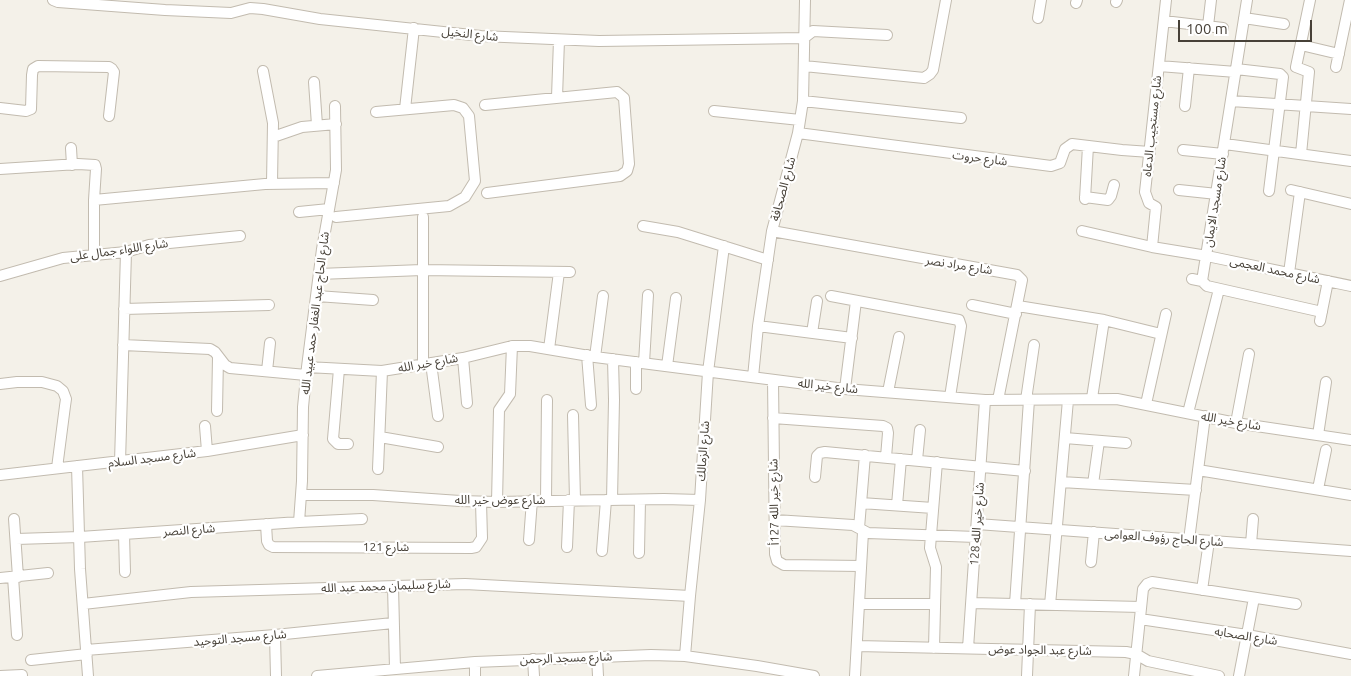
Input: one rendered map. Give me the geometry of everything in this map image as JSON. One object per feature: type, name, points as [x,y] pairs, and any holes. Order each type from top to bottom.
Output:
[{"type":"street","name":"شارع النخيل","points":[[53,0],[58,2],[231,14],[250,8],[320,19],[481,36],[599,42],[804,38],[813,31],[887,35]]},
{"type":"street","name":"شارع الصحافة","points":[[752,377],[772,231],[798,133],[803,102],[804,0]]},
{"type":"street","points":[[804,66],[924,78],[930,74],[935,63],[946,0]]},
{"type":"street","points":[[1038,18],[1041,0]]},
{"type":"street","name":"شارع مستجيب الدعاه","points":[[1152,247],[1156,208],[1149,203],[1145,192],[1166,0]]},
{"type":"street","points":[[1208,26],[1211,0]]},
{"type":"street","name":"شارع مسجد الايمان","points":[[1247,0],[1207,256],[1197,280],[1207,286],[1321,317],[1328,281]]},
{"type":"street","points":[[1301,154],[1310,71],[1298,68],[1297,66],[1310,0]]},
{"type":"street","points":[[1336,66],[1350,0]]},
{"type":"street","points":[[1244,18],[1284,24]]},
{"type":"street","points":[[1164,21],[1223,28]]},
{"type":"street","points":[[405,109],[414,28]]},
{"type":"street","points":[[557,98],[559,40]]},
{"type":"street","points":[[1301,45],[1338,54]]},
{"type":"street","points":[[0,108],[26,111],[31,109],[32,75],[34,69],[38,66],[109,67],[114,72],[108,116]]},
{"type":"street","points":[[1159,66],[1236,70],[1282,75],[1269,191]]},
{"type":"street","points":[[1185,106],[1189,68]]},
{"type":"street","points":[[263,71],[272,124],[272,184]]},
{"type":"street","points":[[314,82],[317,125]]},
{"type":"street","points":[[485,105],[614,92],[622,95],[629,164],[626,171],[620,176],[487,193]]},
{"type":"street","points":[[1231,101],[1351,109]]},
{"type":"street","points":[[803,102],[961,118]]},
{"type":"street","points":[[336,217],[449,206],[466,197],[475,181],[469,116],[464,108],[454,105],[376,112]]},
{"type":"street","name":"شارع الحاج عبد الغفار حمد عبيد الله","points":[[298,522],[304,457],[303,435],[306,371],[334,182],[337,149],[335,106]]},
{"type":"street","points":[[714,111],[800,120]]},
{"type":"street","points":[[273,137],[302,127],[336,124]]},
{"type":"street","name":"شارع حروت","points":[[798,133],[1051,166],[1060,163],[1065,149],[1070,144],[1150,152]]},
{"type":"street","points":[[1088,146],[1085,198],[1108,200],[1112,196],[1114,185]]},
{"type":"street","points":[[71,148],[72,165]]},
{"type":"street","points":[[1184,150],[1274,150],[1351,161]]},
{"type":"street","points":[[0,169],[93,164],[96,166],[94,255]]},
{"type":"street","points":[[94,200],[272,184],[334,182]]},
{"type":"street","points":[[1179,190],[1217,194]]},
{"type":"street","points":[[1289,273],[1295,191],[1351,204]]},
{"type":"street","points":[[299,212],[329,209]]},
{"type":"street","points":[[423,217],[422,270],[427,364],[438,416]]},
{"type":"street","points":[[643,226],[678,232],[768,260]]},
{"type":"street","name":"شارع مراد نصر","points":[[772,231],[951,264],[1013,273],[1022,280],[998,400]]},
{"type":"street","name":"شارع محمد العجمى","points":[[1082,231],[1152,247],[1207,256],[1351,286]]},
{"type":"street","name":"شارع اللواء جمال على","points":[[0,276],[63,258],[126,252],[149,245],[240,236]]},
{"type":"street","name":"شارع الزمالك","points":[[685,656],[700,500],[708,372],[724,246]]},
{"type":"street","points":[[120,462],[126,252]]},
{"type":"street","points":[[319,274],[422,270],[570,272]]},
{"type":"street","points":[[549,349],[559,272]]},
{"type":"street","points":[[1188,413],[1219,289]]},
{"type":"street","points":[[636,389],[648,295]]},
{"type":"street","points":[[317,296],[373,300]]},
{"type":"street","points":[[591,406],[592,356],[603,296]]},
{"type":"street","points":[[831,296],[958,320],[960,326],[950,397]]},
{"type":"street","points":[[667,366],[676,298]]},
{"type":"street","points":[[812,333],[816,301]]},
{"type":"street","points":[[846,389],[856,301]]},
{"type":"street","points":[[124,309],[269,305]]},
{"type":"street","points":[[972,305],[1104,320],[1161,334]]},
{"type":"street","points":[[1146,404],[1166,314]]},
{"type":"street","points":[[1092,398],[1104,320]]},
{"type":"street","points":[[758,326],[852,338]]},
{"type":"street","points":[[888,392],[899,337]]},
{"type":"street","points":[[268,371],[270,342]]},
{"type":"street","points":[[1015,604],[1028,400],[1034,344]]},
{"type":"street","name":"شارع خير الله","points":[[123,345],[210,349],[230,368],[268,371],[339,369],[382,371],[463,358],[512,346],[530,346],[708,372],[846,389],[985,400],[1117,399],[1236,423],[1351,440]]},
{"type":"street","points":[[497,502],[499,410],[510,394],[512,346]]},
{"type":"street","points":[[1236,423],[1248,354]]},
{"type":"street","points":[[217,411],[218,357]]},
{"type":"street","points":[[463,358],[467,403]]},
{"type":"street","points":[[602,551],[609,500],[614,400],[613,359]]},
{"type":"street","points":[[339,369],[333,434],[335,442],[338,444],[348,444]]},
{"type":"street","points":[[378,469],[382,371]]},
{"type":"street","name":"شارع خير الله 127أ","points":[[773,380],[776,558],[780,564],[861,566]]},
{"type":"street","points":[[0,384],[42,382],[57,386],[64,392],[66,399],[57,468]]},
{"type":"street","points":[[1318,435],[1326,382]]},
{"type":"street","points":[[546,500],[547,400]]},
{"type":"street","name":"شارع خير الله 128","points":[[968,648],[985,400]]},
{"type":"street","points":[[1050,605],[1068,400]]},
{"type":"street","points":[[567,547],[572,500],[573,415]]},
{"type":"street","points":[[1189,540],[1205,416]]},
{"type":"street","points":[[773,418],[883,426],[888,433],[886,457]]},
{"type":"street","points":[[205,426],[207,451]]},
{"type":"street","points":[[917,460],[920,430]]},
{"type":"street","name":"شارع مسجد السلام","points":[[0,475],[207,451],[303,435]]},
{"type":"street","points":[[380,437],[438,447]]},
{"type":"street","points":[[1065,438],[1126,443]]},
{"type":"street","points":[[1093,484],[1099,441]]},
{"type":"street","points":[[1318,490],[1326,450]]},
{"type":"street","points":[[815,477],[817,458],[820,453],[901,458],[981,468],[1024,471]]},
{"type":"street","points":[[855,676],[861,566],[861,503],[865,455]]},
{"type":"street","points":[[897,505],[901,458]]},
{"type":"street","points":[[934,648],[936,567],[930,548],[937,462]]},
{"type":"street","points":[[77,466],[88,676]]},
{"type":"street","points":[[1198,470],[1351,495]]},
{"type":"street","points":[[1061,482],[1196,490]]},
{"type":"street","name":"شارع عوض خير الله","points":[[301,495],[373,495],[481,502],[532,500],[700,500]]},
{"type":"street","points":[[529,540],[532,500]]},
{"type":"street","points":[[639,553],[640,500]]},
{"type":"street","name":"شارع 121","points":[[266,524],[267,541],[273,547],[471,548],[476,546],[482,538],[481,502]]},
{"type":"street","points":[[861,503],[933,508]]},
{"type":"street","points":[[14,519],[17,636]]},
{"type":"street","name":"شارع النصر","points":[[16,539],[80,538],[362,519]]},
{"type":"street","points":[[1251,544],[1253,519]]},
{"type":"street","points":[[774,520],[853,525],[868,533],[976,537]]},
{"type":"street","name":"شارع الحاج رؤوف العوامى","points":[[977,524],[1351,550]]},
{"type":"street","points":[[1091,562],[1094,532]]},
{"type":"street","points":[[124,534],[125,572]]},
{"type":"street","points":[[1202,590],[1209,541]]},
{"type":"street","points":[[0,578],[48,573]]},
{"type":"street","points":[[1134,676],[1144,587],[1152,582],[1296,604]]},
{"type":"street","name":"شارع سليمان محمد عبد الله","points":[[83,604],[191,592],[496,584],[690,596]]},
{"type":"street","points":[[393,586],[395,669]]},
{"type":"street","points":[[1239,676],[1254,598]]},
{"type":"street","points":[[972,603],[1141,607]]},
{"type":"street","points":[[859,604],[935,604]]},
{"type":"street","points":[[1027,676],[1030,604]]},
{"type":"street","name":"شارع الصحابه","points":[[1140,619],[1247,635],[1351,654]]},
{"type":"street","name":"شارع مسجد التوحيد","points":[[31,660],[87,652],[275,636],[393,623]]},
{"type":"street","points":[[275,636],[276,676]]},
{"type":"street","name":"شارع عبد الجواد عوض","points":[[857,646],[1126,652],[1136,654],[1148,661],[1219,676]]},
{"type":"street","name":"شارع مسجد الرحمن","points":[[317,676],[395,669],[420,671],[475,662],[597,657],[685,656],[756,671],[814,676]]},
{"type":"street","points":[[597,657],[598,676]]},
{"type":"street","points":[[533,659],[534,676]]},
{"type":"street","points":[[475,662],[475,676]]},
{"type":"street","points":[[0,676],[22,674]]}]
